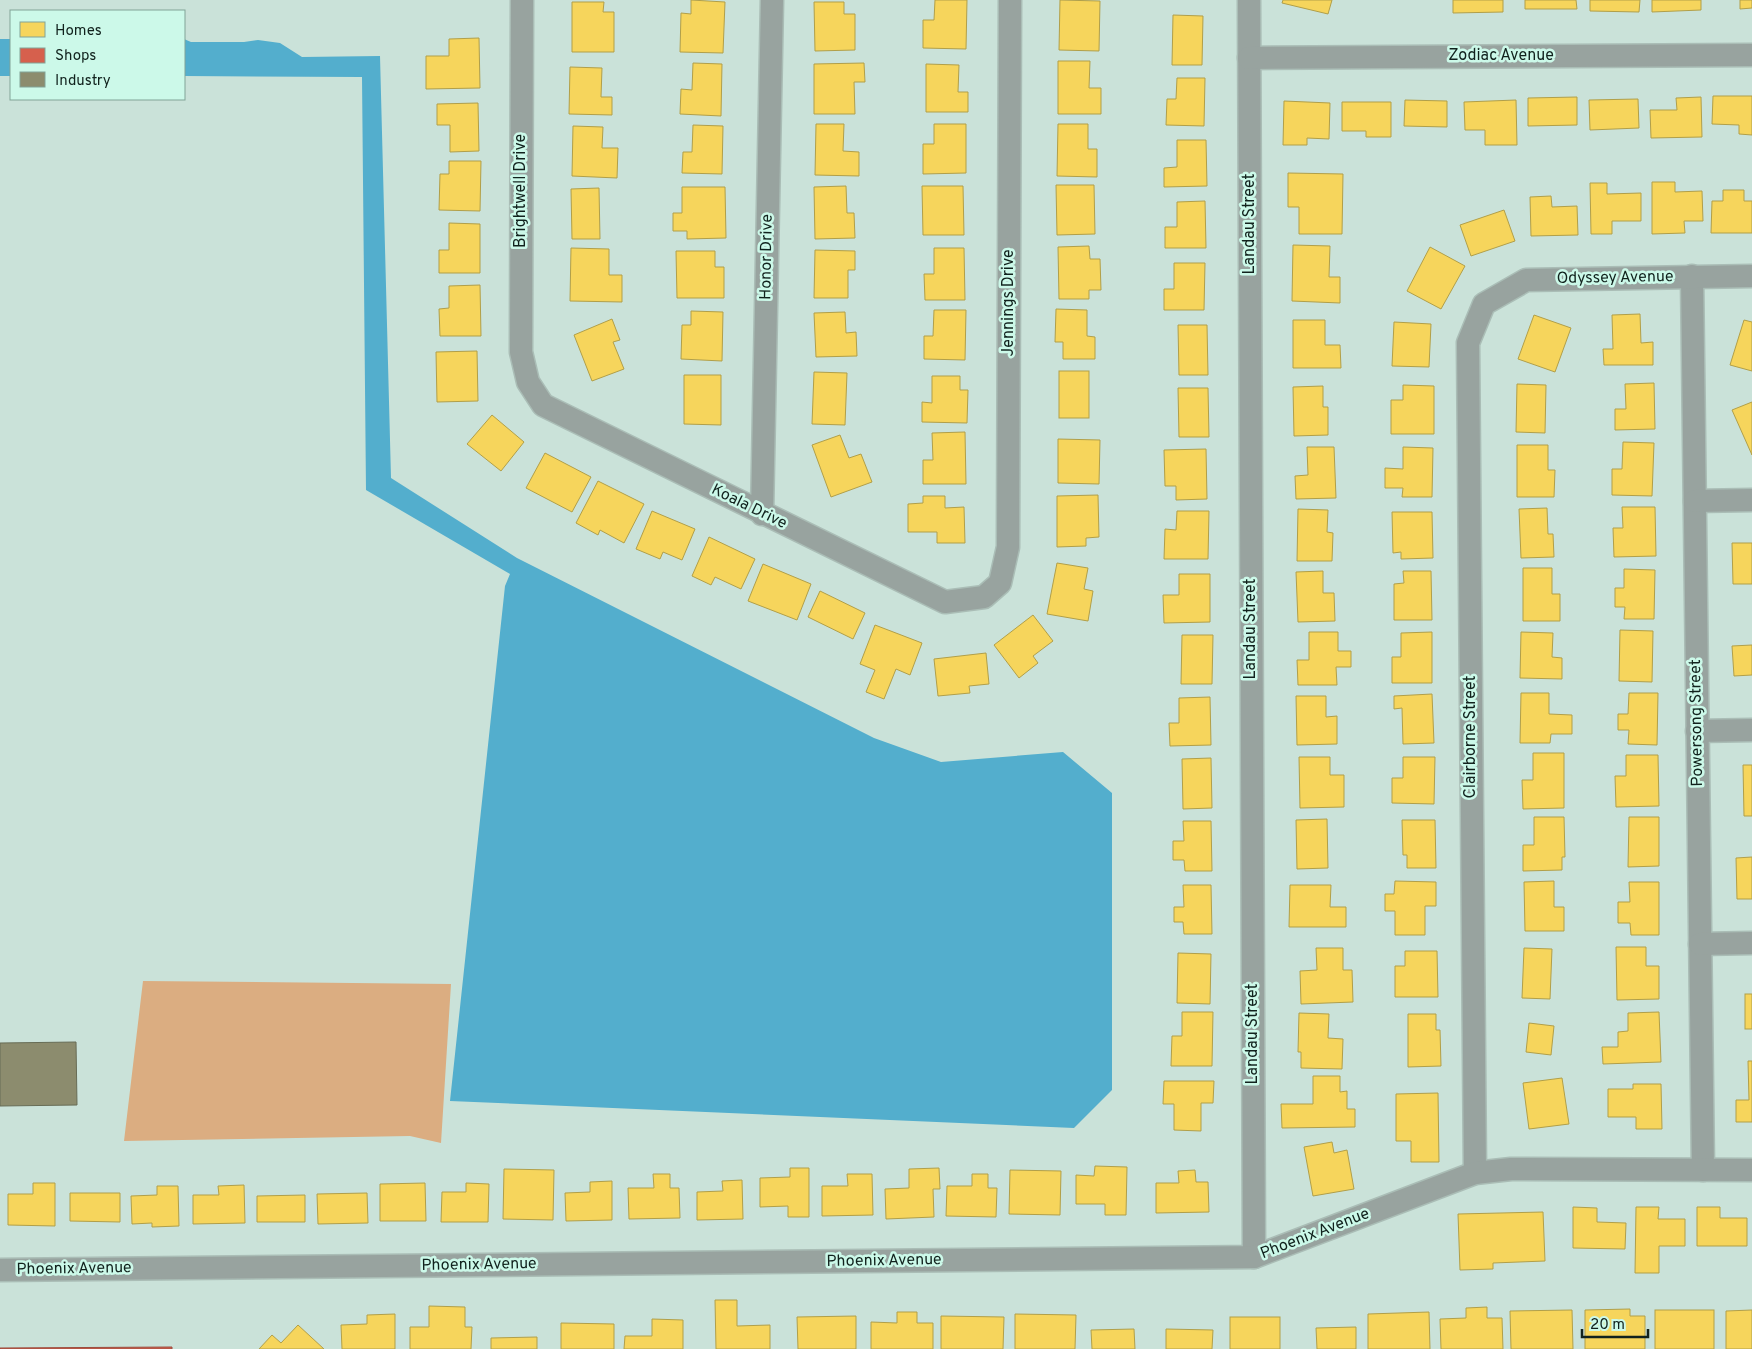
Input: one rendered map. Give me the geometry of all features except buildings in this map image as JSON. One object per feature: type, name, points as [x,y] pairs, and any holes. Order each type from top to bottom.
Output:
[{"type":"street","name":"Brightwell Drive","points":[[522,0],[521,352],[528,382]]},
{"type":"street","name":"Honor Drive","points":[[762,514],[772,0]]},
{"type":"street","name":"Jennings Drive","points":[[984,597],[1000,583],[1008,548],[1010,0]]},
{"type":"street","name":"Landau Street","points":[[1249,0],[1254,1257]]},
{"type":"street","name":"Zodiac Avenue","points":[[1249,58],[1752,55]]},
{"type":"street","name":"Powersong Street","points":[[1692,276],[1703,1170]]},
{"type":"street","name":"Odyssey Avenue","points":[[1484,304],[1526,280],[1752,276]]},
{"type":"street","name":"Clairborne Street","points":[[1475,1173],[1468,343],[1484,304]]},
{"type":"street","name":"Koala Drive","points":[[528,382],[544,405],[762,514],[945,602],[984,597]]},
{"type":"street","points":[[1695,501],[1752,500]]},
{"type":"street","points":[[1698,731],[1752,730]]},
{"type":"street","points":[[1700,944],[1752,943]]},
{"type":"street","name":"Phoenix Avenue","points":[[0,1270],[1254,1257],[1475,1173],[1511,1169],[1752,1170]]},
{"type":"shaded area","points":[[143,981],[451,984],[441,1143],[410,1136],[124,1141]]},
{"type":"water","points":[[0,39],[10,39],[10,76],[0,76]]},
{"type":"water","points":[[185,39],[191,42],[244,42],[258,40],[280,43],[302,57],[380,56],[391,478],[517,558],[874,738],[941,762],[1063,752],[1112,793],[1112,1090],[1074,1128],[450,1101],[505,586],[510,574],[366,490],[362,77],[185,76]]}]
